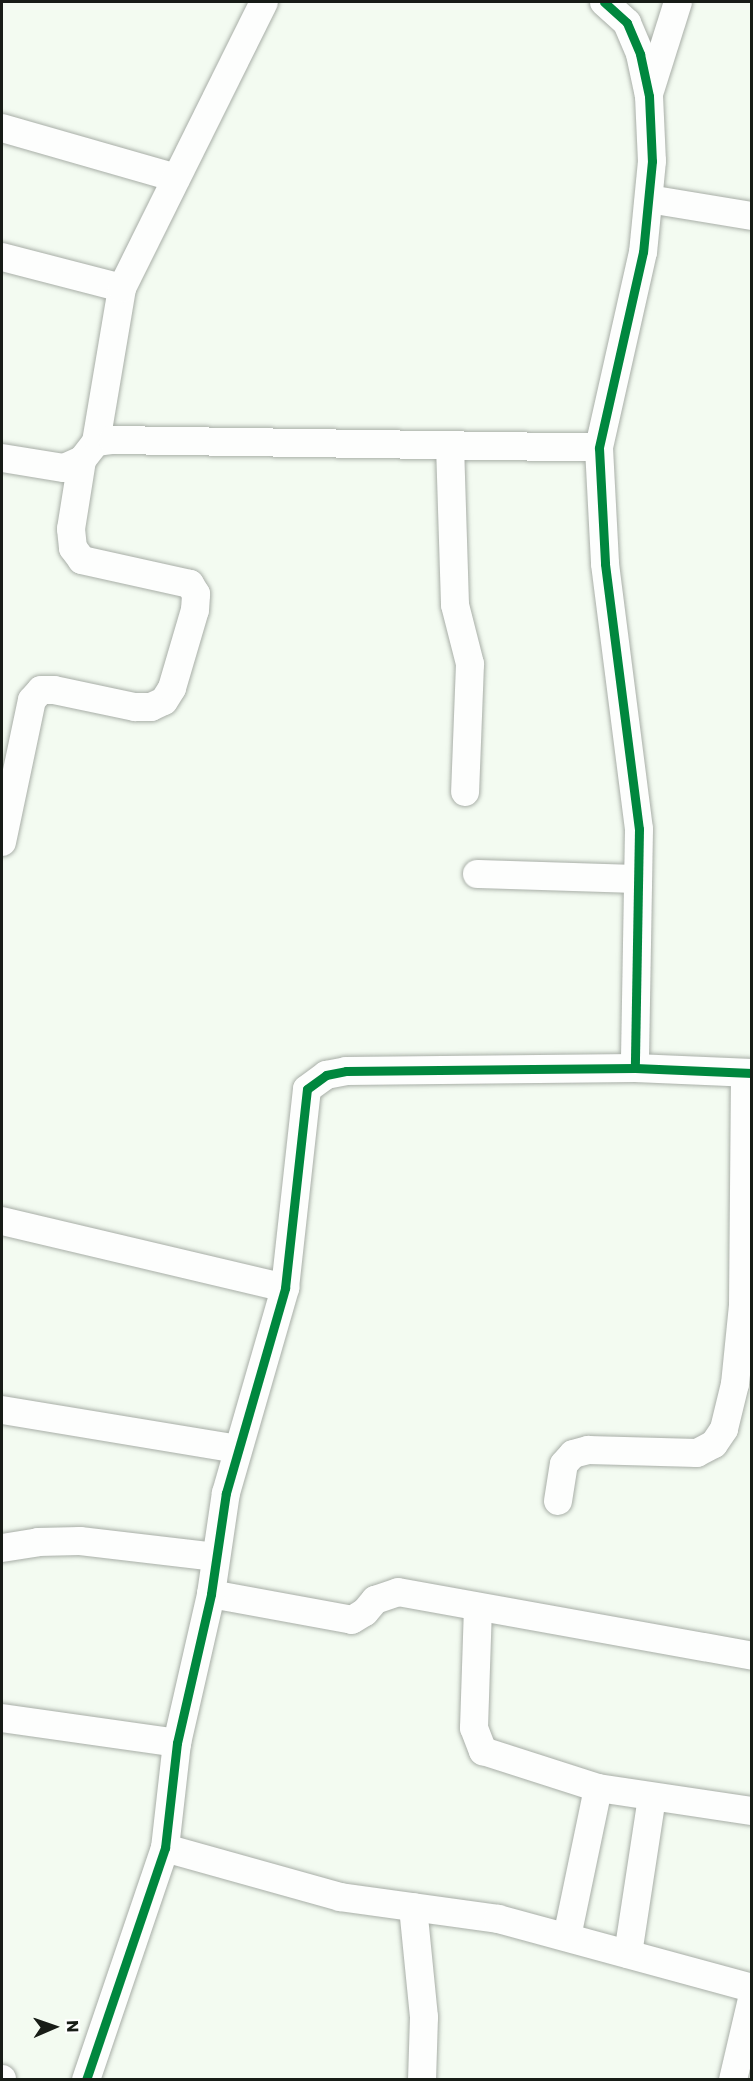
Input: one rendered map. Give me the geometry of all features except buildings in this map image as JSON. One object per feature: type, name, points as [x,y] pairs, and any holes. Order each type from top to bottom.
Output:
[{"type":"street","points":[[2,842],[32,700],[41,690],[54,690],[135,707],[151,707],[164,701],[172,688],[195,610],[196,594],[190,584],[82,560],[73,548],[71,529],[122,288],[264,2]]},
{"type":"street","points":[[604,2],[627,23],[640,54],[649,96],[649,199],[643,252],[599,448],[605,564],[635,780],[638,879],[635,1068]]},
{"type":"street","points":[[649,96],[678,2]]},
{"type":"street","points":[[2,128],[176,177]]},
{"type":"street","points":[[649,199],[752,216]]},
{"type":"street","points":[[2,257],[122,288]]},
{"type":"street","points":[[2,458],[64,468],[89,451],[113,440],[599,448]]},
{"type":"street","points":[[450,445],[455,605],[470,664],[465,792]]},
{"type":"street","points":[[477,874],[638,879]]},
{"type":"street","points":[[86,2079],[165,1848],[177,1743],[211,1594],[237,1449],[267,1359],[285,1288],[302,1113],[307,1089],[326,1075],[346,1071],[635,1068],[748,1073],[744,1305],[735,1384],[724,1429],[714,1444],[697,1453],[588,1450],[573,1454],[564,1464],[558,1501]]},
{"type":"street","points":[[2,1221],[285,1288]]},
{"type":"street","points":[[2,1410],[237,1449]]},
{"type":"street","points":[[2,1548],[38,1542],[80,1541],[216,1557]]},
{"type":"street","points":[[211,1594],[352,1620],[365,1612],[375,1600],[398,1592],[752,1656]]},
{"type":"street","points":[[478,1607],[476,1741],[483,1751],[598,1788],[652,1798],[752,1811]]},
{"type":"street","points":[[2,1718],[177,1743]]},
{"type":"street","points":[[567,1937],[598,1788]]},
{"type":"street","points":[[628,1954],[652,1798]]},
{"type":"street","points":[[165,1848],[340,1897],[498,1919],[752,1988]]},
{"type":"street","points":[[413,1907],[424,2016],[422,2079]]},
{"type":"street","points":[[733,2079],[752,1999]]},
{"type":"cycle path","points":[[604,2],[627,23],[640,54],[649,96],[652,161],[643,252],[599,448],[605,564],[639,829],[635,1068]]},
{"type":"cycle path","points":[[86,2080],[165,1848],[177,1743],[211,1594],[226,1493],[285,1288],[307,1089],[326,1075],[346,1071],[635,1068],[752,1073]]}]
